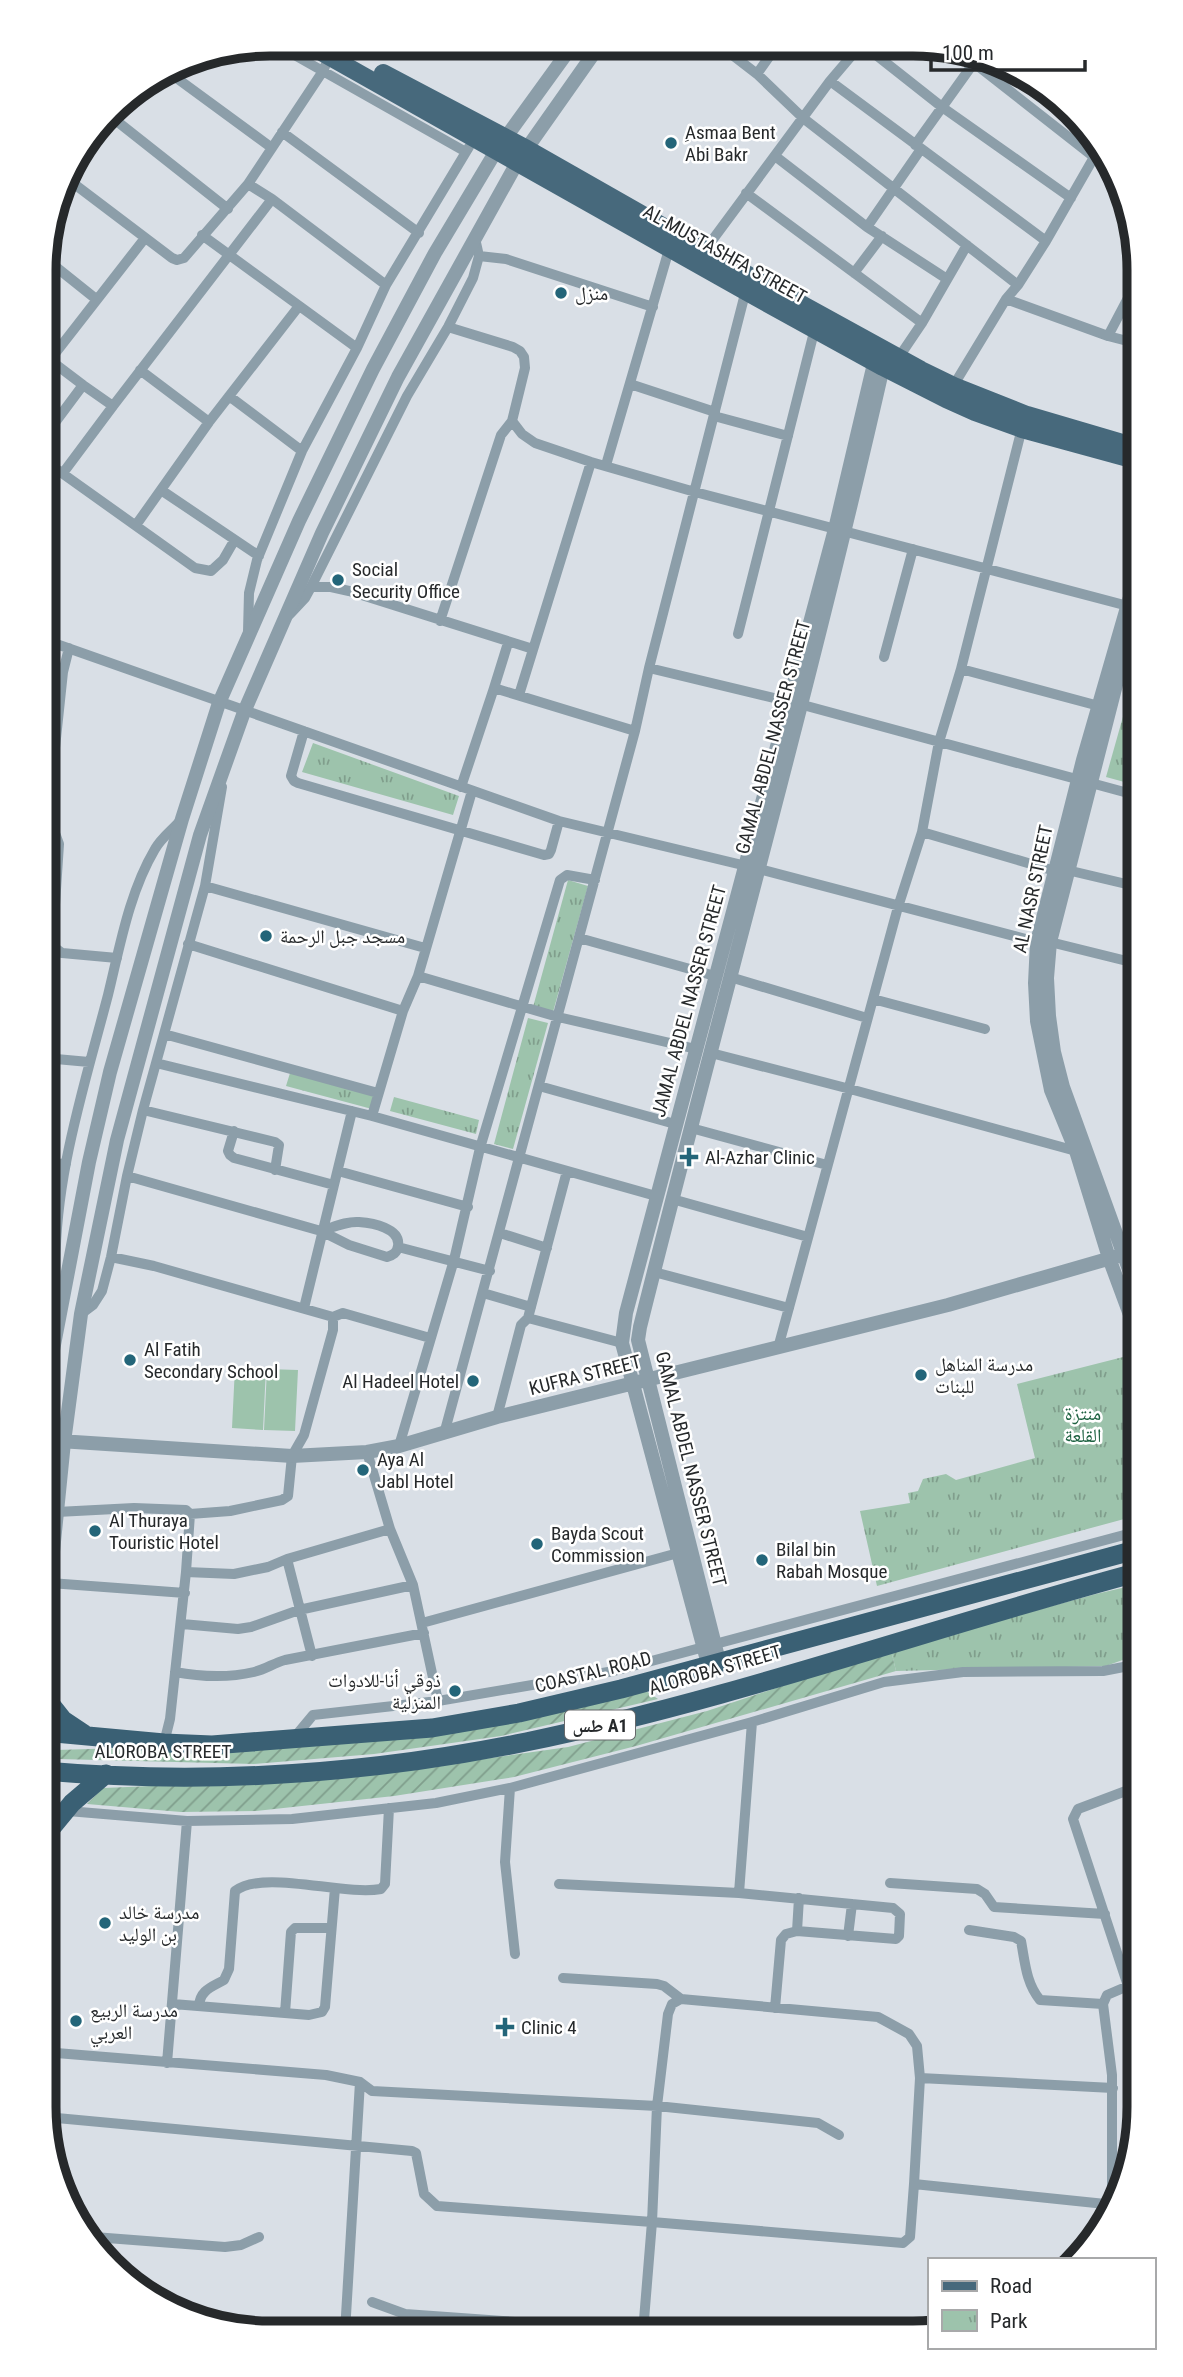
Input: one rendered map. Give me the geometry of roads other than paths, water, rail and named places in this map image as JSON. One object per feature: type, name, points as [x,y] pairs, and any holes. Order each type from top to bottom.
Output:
[{"type":"highway","name":"COASTAL ROAD","points":[[56,1733],[212,1745],[432,1728],[507,1716],[667,1677],[712,1655],[1127,1552]]},
{"type":"highway","name":"ALOROBA STREET","points":[[56,1772],[215,1776],[282,1773],[437,1758],[526,1742],[674,1706],[1127,1575]]},
{"type":"highway","points":[[712,1655],[722,1692]]},
{"type":"highway","points":[[667,1677],[674,1706]]},
{"type":"highway","points":[[56,1711],[63,1720],[85,1735]]},
{"type":"highway","points":[[56,1809],[106,1774]]},
{"type":"main road","name":"AL-MUSTASHFA STREET","points":[[330,56],[470,145],[501,144]]},
{"type":"main road","name":"AL-MUSTASHFA STREET","points":[[330,56],[522,155],[748,284],[950,393],[1024,422],[1127,457]]},
{"type":"main road","name":"AL-MUSTASHFA STREET","points":[[672,240],[705,250],[748,284],[815,328],[885,357]]},
{"type":"main road","name":"AL-MUSTASHFA STREET","points":[[1024,422],[1127,445]]},
{"type":"street","points":[[74,184],[177,260],[184,258],[248,184],[327,56]]},
{"type":"street","points":[[56,1329],[89,1161],[110,1072],[182,819],[219,703],[299,521],[373,369],[435,253],[501,144],[565,56]]},
{"type":"street","points":[[56,1521],[81,1314],[120,1127],[196,848],[226,758],[283,621],[398,377],[522,155],[591,56]]},
{"type":"street","points":[[734,56],[757,74],[803,118],[1018,285]]},
{"type":"street","points":[[757,74],[770,56]]},
{"type":"street","points":[[705,250],[851,56]]},
{"type":"street","points":[[877,56],[942,107],[1071,198]]},
{"type":"street","points":[[867,227],[894,188],[942,107],[973,65]]},
{"type":"street","points":[[974,65],[1090,149]]},
{"type":"street","points":[[177,78],[272,148]]},
{"type":"street","points":[[830,81],[1046,241]]},
{"type":"street","points":[[116,122],[228,209]]},
{"type":"street","points":[[282,132],[419,233]]},
{"type":"street","points":[[248,639],[249,593],[259,556],[302,451],[357,348],[386,285],[470,145]]},
{"type":"street","points":[[775,156],[867,227],[947,279]]},
{"type":"street","points":[[950,393],[1006,299],[1046,241],[1094,157]]},
{"type":"street","points":[[248,184],[386,285]]},
{"type":"street","points":[[746,193],[922,323]]},
{"type":"street","points":[[63,473],[272,199]]},
{"type":"street","points":[[202,235],[357,348]]},
{"type":"street","points":[[854,273],[882,236]]},
{"type":"street","points":[[56,349],[145,238]]},
{"type":"street","points":[[283,621],[305,598],[407,396],[473,278],[479,257],[475,238]]},
{"type":"street","points":[[606,465],[672,240]]},
{"type":"street","points":[[885,357],[922,323],[967,245]]},
{"type":"street","points":[[479,257],[506,259],[653,307]]},
{"type":"street","points":[[56,267],[96,299]]},
{"type":"street","points":[[444,1434],[635,732],[748,284]]},
{"type":"street","points":[[1006,299],[1127,341]]},
{"type":"street","points":[[1108,336],[1127,300]]},
{"type":"street","points":[[136,524],[209,422],[299,306]]},
{"type":"street","points":[[440,621],[501,435],[512,421],[526,362],[520,351],[505,344],[447,327]]},
{"type":"street","points":[[738,634],[815,328]]},
{"type":"street","name":"JAMAL ABDEL NASSER STREET","points":[[712,1655],[678,1553],[631,1384],[622,1343],[625,1313],[696,1049],[723,976],[885,357]]},
{"type":"street","points":[[56,365],[113,406]]},
{"type":"street","points":[[140,370],[209,422]]},
{"type":"street","points":[[630,384],[714,414],[788,436]]},
{"type":"street","points":[[56,414],[83,385]]},
{"type":"street","points":[[229,396],[302,451]]},
{"type":"street","points":[[512,421],[522,434],[536,443],[695,492],[913,550],[1127,600]]},
{"type":"street","points":[[778,1348],[867,1018],[922,832],[939,742],[961,668],[1024,422]]},
{"type":"street","points":[[519,695],[591,461]]},
{"type":"street","points":[[56,468],[195,568],[211,571],[218,566],[234,541]]},
{"type":"street","points":[[161,490],[259,556]]},
{"type":"street","points":[[884,657],[913,550]]},
{"type":"street","points":[[311,587],[349,591],[533,649]]},
{"type":"street","name":"AL NASR STREET","points":[[1127,626],[1044,942],[1036,1008],[1051,1090],[1076,1151],[1127,1307]]},
{"type":"street","points":[[461,787],[508,643]]},
{"type":"street","points":[[56,644],[559,821],[752,867],[898,907],[1127,961]]},
{"type":"street","points":[[56,738],[63,672],[69,648]]},
{"type":"street","name":"AL NASR STREET","points":[[1085,780],[1098,706],[1115,667]]},
{"type":"street","points":[[649,668],[796,703],[1127,792]]},
{"type":"street","points":[[961,668],[1098,706]]},
{"type":"street","points":[[494,688],[635,732]]},
{"type":"street","points":[[304,731],[292,770],[294,781],[540,855],[547,855],[559,821]]},
{"type":"street","points":[[81,1314],[93,1305],[102,1291],[111,1257],[143,1110],[205,886],[226,758]]},
{"type":"street","points":[[372,1116],[403,1011],[418,976],[472,791]]},
{"type":"street","points":[[56,1259],[66,1164],[89,1062],[136,888],[156,846],[182,819]]},
{"type":"street","points":[[922,832],[1061,871],[1127,885]]},
{"type":"street","points":[[56,834],[60,844],[56,877]]},
{"type":"street","points":[[56,843],[60,844]]},
{"type":"street","points":[[399,1446],[454,1260],[480,1148],[560,880],[567,875],[595,880]]},
{"type":"street","points":[[205,886],[425,948]]},
{"type":"street","points":[[579,939],[723,976],[867,1018]]},
{"type":"street","name":"AL NASR STREET","points":[[1044,942],[1049,1016],[1063,1087],[1127,1240]]},
{"type":"street","points":[[188,944],[403,1011]]},
{"type":"street","points":[[56,948],[62,953],[117,958]]},
{"type":"street","points":[[418,976],[558,1017],[696,1049]]},
{"type":"street","name":"GAMAL ABDEL NASSER STREET","points":[[712,1655],[650,1379],[638,1340],[711,1053],[723,976]]},
{"type":"street","points":[[873,999],[985,1029]]},
{"type":"street","points":[[163,1034],[378,1093]]},
{"type":"street","points":[[711,1053],[1076,1151]]},
{"type":"street","points":[[56,1059],[89,1062]]},
{"type":"street","points":[[156,1063],[372,1116],[656,1196]]},
{"type":"street","points":[[539,1086],[675,1124]]},
{"type":"street","points":[[143,1110],[275,1142],[279,1145],[275,1170]]},
{"type":"street","points":[[304,1308],[352,1111]]},
{"type":"street","points":[[691,1128],[827,1165]]},
{"type":"street","points":[[234,1131],[228,1151],[230,1155],[334,1185]]},
{"type":"street","points":[[56,1164],[66,1164]]},
{"type":"street","points":[[338,1171],[468,1207]]},
{"type":"street","points":[[497,1416],[521,1325],[530,1312],[567,1171]]},
{"type":"street","points":[[127,1176],[321,1231],[349,1245],[387,1257],[396,1252],[398,1247],[398,1240],[391,1230],[363,1222],[351,1222],[321,1231]]},
{"type":"street","points":[[673,1199],[808,1237]]},
{"type":"street","points":[[500,1233],[547,1248]]},
{"type":"street","points":[[398,1247],[490,1271]]},
{"type":"street","name":"KUFRA STREET","points":[[56,1442],[292,1456],[367,1452],[444,1434],[497,1416],[948,1305],[1127,1253]]},
{"type":"street","points":[[111,1257],[154,1266],[333,1317],[343,1313],[430,1338]]},
{"type":"street","points":[[654,1272],[789,1308]]},
{"type":"street","points":[[56,1283],[63,1289]]},
{"type":"street","points":[[483,1293],[622,1343]]},
{"type":"street","points":[[57,1511],[134,1508],[186,1510],[190,1514],[230,1511],[282,1500],[288,1496],[292,1456],[304,1435],[333,1330],[333,1317]]},
{"type":"street","points":[[367,1452],[390,1529],[413,1585],[438,1701]]},
{"type":"street","points":[[164,1743],[170,1719],[182,1624],[190,1514]]},
{"type":"street","points":[[186,1572],[234,1574],[268,1567],[286,1559],[390,1529]]},
{"type":"street","points":[[293,1740],[313,1715],[438,1701],[712,1655],[1127,1534]]},
{"type":"street","points":[[175,1672],[221,1677],[255,1672],[268,1668],[272,1663],[312,1656],[423,1628],[678,1553]]},
{"type":"street","points":[[286,1559],[312,1656]]},
{"type":"street","points":[[56,1583],[185,1593]]},
{"type":"street","points":[[182,1624],[238,1629],[251,1627],[299,1610],[413,1585]]},
{"type":"street","points":[[56,1810],[187,1821],[292,1819],[436,1803],[510,1788],[752,1722],[884,1682],[962,1672],[1103,1671],[1127,1666]]},
{"type":"street","points":[[739,1893],[752,1722]]},
{"type":"street","points":[[510,1788],[505,1861],[515,1954]]},
{"type":"street","points":[[1127,1791],[1078,1809],[1073,1819],[1127,1969]]},
{"type":"street","points":[[199,2006],[199,1998],[205,1990],[225,1980],[229,1969],[235,1891],[241,1886],[272,1882],[381,1889],[385,1884],[389,1808]]},
{"type":"street","points":[[167,2063],[187,1821]]},
{"type":"street","points":[[890,1883],[977,1889],[985,1894],[994,1907],[1105,1914]]},
{"type":"street","points":[[559,1884],[799,1898],[892,1908],[900,1913],[899,1936],[892,1940],[797,1931],[786,1934],[781,1940],[775,2008]]},
{"type":"street","points":[[173,2004],[318,2015],[325,2007],[335,1888]]},
{"type":"street","points":[[797,1931],[799,1898]]},
{"type":"street","points":[[848,1936],[852,1904]]},
{"type":"street","points":[[285,2013],[291,1931],[295,1928],[331,1928]]},
{"type":"street","points":[[969,1930],[1014,1937],[1021,1941],[1028,1980],[1040,2000],[1103,2004]]},
{"type":"street","points":[[57,2119],[415,2152],[424,2194],[437,2206],[903,2243],[909,2237],[920,2078],[917,2046],[909,2034],[878,2017],[681,1999],[657,1984],[563,1978]]},
{"type":"street","points":[[1114,2181],[1113,2088],[1103,2004],[1107,1995],[1127,1987]]},
{"type":"street","points":[[648,2321],[657,2106],[668,2014],[672,2004],[681,1999]]},
{"type":"street","points":[[56,2053],[326,2075],[360,2082],[372,2091],[657,2106],[818,2123],[839,2135]]},
{"type":"street","points":[[920,2078],[1113,2088]]},
{"type":"street","points":[[346,2321],[360,2082]]},
{"type":"street","points":[[914,2185],[1103,2204]]},
{"type":"street","points":[[101,2238],[225,2247],[240,2245],[259,2236]]},
{"type":"street","points":[[373,2302],[405,2314],[499,2321]]},
{"type":"place","name":"ِAsmaa Bent Abi Bakr","points":[[671,143]]},
{"type":"place","name":"منزل","points":[[561,293]]},
{"type":"place","name":"Social Security Office","points":[[338,580]]},
{"type":"place","name":"مسجد جبل الرحمة","points":[[266,936]]},
{"type":"place","name":"Al-Azhar Clinic","points":[[689,1157]]},
{"type":"place","name":"Al Fatih Secondary School","points":[[130,1360]]},
{"type":"place","name":"مدرسة المناهل للبنات","points":[[921,1375]]},
{"type":"place","name":"Al Hadeel Hotel","points":[[473,1381]]},
{"type":"place","name":"Aya Al Jabl Hotel","points":[[363,1470]]},
{"type":"place","name":"Al Thuraya Touristic Hotel","points":[[95,1531]]},
{"type":"place","name":"Bayda Scout Commission","points":[[537,1544]]},
{"type":"place","name":"Bilal bin Rabah Mosque","points":[[762,1560]]},
{"type":"place","name":"ذوقي أنا-للادوات المنزلية","points":[[455,1691]]},
{"type":"place","name":"مدرسة خالد بن الوليد","points":[[105,1923]]},
{"type":"place","name":"مدرسة الربيع العربي","points":[[76,2021]]},
{"type":"place","name":"Clinic 4","points":[[505,2027]]},
{"type":"park label","name":"منتزة القلعة","points":[[1083,1424]]}]
